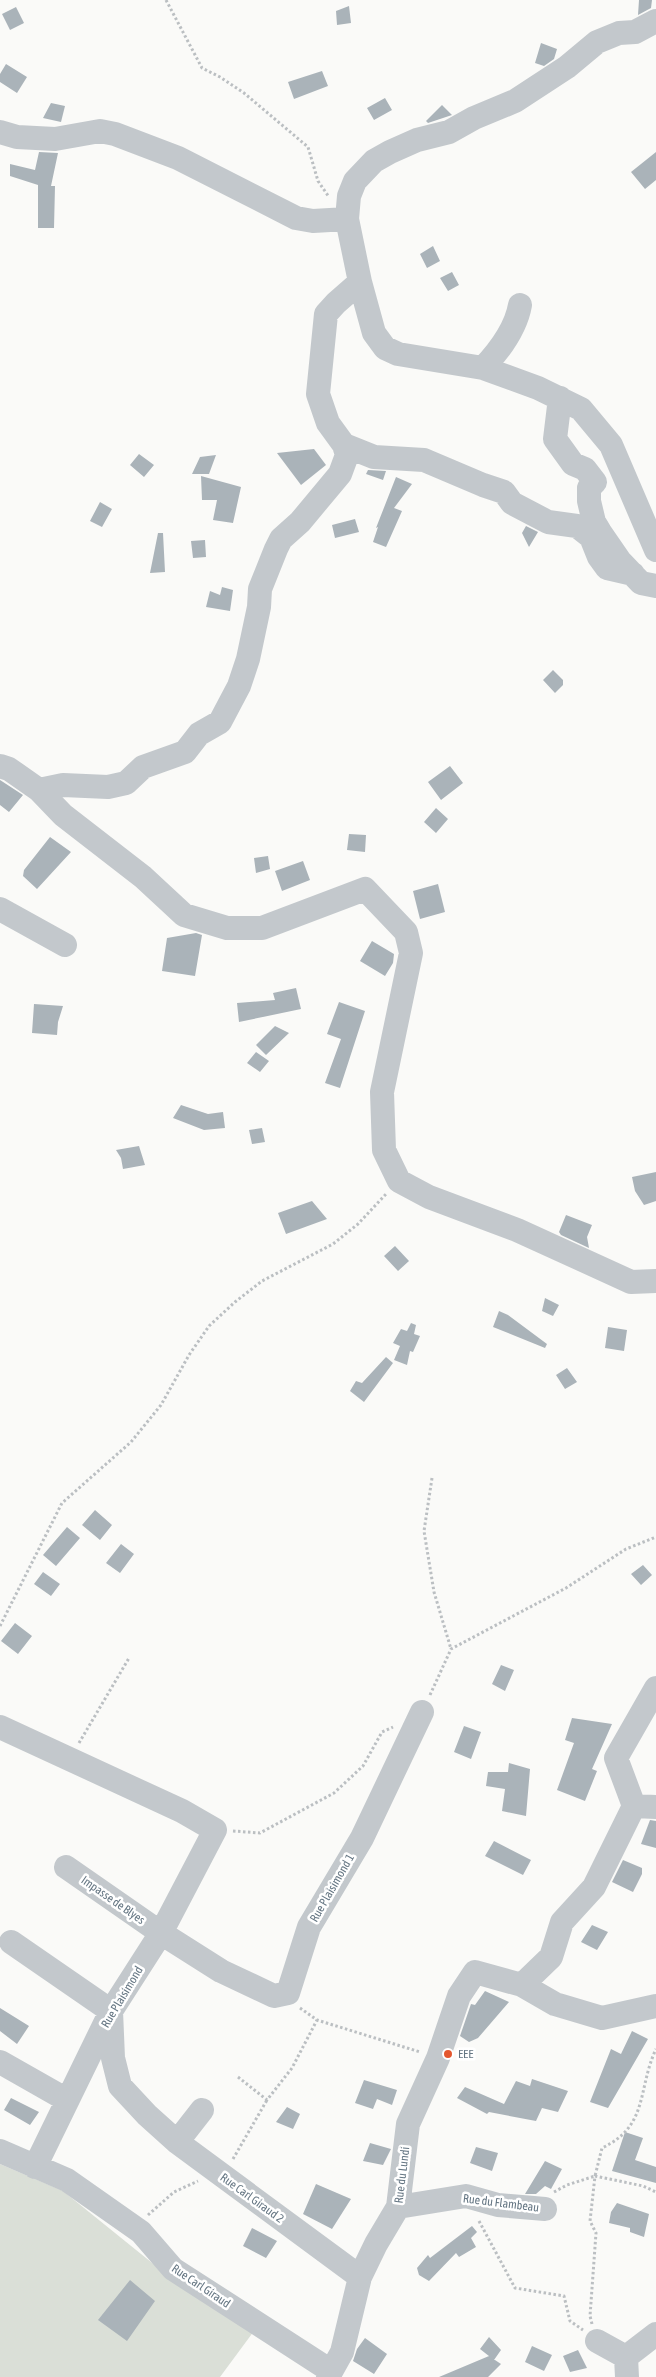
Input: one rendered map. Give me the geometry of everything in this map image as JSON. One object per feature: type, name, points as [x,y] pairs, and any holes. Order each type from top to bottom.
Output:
[{"type":"street","points":[[656,21],[634,32],[619,33],[596,42],[567,67],[515,101],[474,118],[449,132],[417,140],[374,161],[355,181],[349,196],[348,218],[360,282],[374,333],[385,348],[398,354],[483,368],[560,398],[581,409],[611,445],[656,550]]},
{"type":"street","points":[[0,132],[18,137],[55,139],[100,131],[115,134],[178,158],[296,218],[313,221],[348,218]]},
{"type":"street","points":[[39,790],[63,785],[108,787],[126,783],[143,768],[185,752],[199,734],[220,722],[239,686],[248,660],[259,607],[260,589],[276,549],[281,539],[300,522],[340,474],[347,455],[344,445],[328,423],[318,394],[319,377],[326,314],[360,282]]},
{"type":"street","points":[[483,368],[495,355],[514,325],[520,305]]},
{"type":"street","points":[[560,398],[556,439],[572,464],[585,469],[595,482],[590,488],[589,501],[594,522],[620,561],[641,583],[656,586]]},
{"type":"street","points":[[344,445],[374,457],[424,460],[504,492],[512,503],[548,522],[577,526],[591,537],[599,557],[607,568],[633,574]]},
{"type":"street","points":[[0,766],[8,769],[39,790],[64,815],[143,877],[184,915],[227,928],[262,928],[365,889],[406,932],[411,953],[408,976],[382,1092],[384,1150],[399,1181],[429,1197],[517,1230],[631,1282],[656,1281]]},
{"type":"street","points":[[0,909],[65,945]]},
{"type":"street","points":[[656,1688],[616,1758],[645,1806],[594,1887],[562,1922],[551,1957],[522,1985],[554,2004],[602,2018],[656,2006]]},
{"type":"street","name":"Rue Plaisimond 1","points":[[288,1993],[309,1927],[362,1838],[422,1712]]},
{"type":"street","points":[[0,1727],[69,1761],[182,1812],[215,1830]]},
{"type":"street","name":"Rue Plaisimond","points":[[35,2167],[111,2011],[161,1933],[215,1830]]},
{"type":"street","name":"Impasse de Blyes","points":[[66,1867],[161,1933]]},
{"type":"street","points":[[161,1933],[222,1971],[274,1996],[288,1993]]},
{"type":"street","points":[[11,1942],[111,2011]]},
{"type":"street","name":"Rue du Lundi","points":[[329,2374],[342,2352],[360,2277],[376,2244],[398,2207],[408,2124],[438,2058],[459,1996],[475,1972],[522,1985]]},
{"type":"street","name":"Rue Carl Giraud 2","points":[[111,2011],[113,2058],[120,2086],[147,2115],[177,2142],[223,2177],[360,2277]]},
{"type":"street","points":[[0,2062],[66,2100]]},
{"type":"street","points":[[177,2142],[202,2110]]},
{"type":"street","name":"Rue Carl Giraud","points":[[0,2151],[67,2180],[141,2232],[173,2269],[329,2374]]},
{"type":"street","name":"Rue du Flambeau","points":[[398,2207],[466,2196],[498,2205],[545,2208]]},
{"type":"street","points":[[597,2341],[626,2367],[656,2334]]},
{"type":"path","points":[[166,0],[202,68],[244,93],[308,147],[318,181],[326,194],[348,218]]},
{"type":"path","points":[[0,1626],[62,1503],[130,1442],[161,1405],[189,1355],[209,1326],[234,1302],[262,1281],[333,1244],[358,1224],[399,1181]]},
{"type":"path","points":[[432,1478],[424,1531],[434,1592],[451,1649]]},
{"type":"path","points":[[215,1830],[260,1833],[334,1793],[363,1766],[382,1732],[422,1712],[451,1649],[566,1588],[626,1549],[656,1537]]},
{"type":"path","points":[[69,1761],[129,1658]]},
{"type":"path","points":[[288,1993],[302,2010],[318,2020],[438,2058]]},
{"type":"path","points":[[134,2227],[174,2192],[200,2180],[223,2177],[267,2100],[292,2068],[318,2020]]},
{"type":"path","points":[[597,2341],[590,2316],[596,2233],[590,2221],[595,2176],[602,2148],[617,2141],[637,2117],[650,2063],[656,2049]]},
{"type":"path","points":[[238,2077],[267,2100]]},
{"type":"path","points":[[545,2208],[553,2193],[567,2185],[595,2176],[643,2186],[656,2192]]},
{"type":"path","points":[[466,2196],[515,2288],[564,2296],[570,2321],[597,2341]]},
{"type":"shaded area","points":[[0,2164],[63,2191],[172,2279],[254,2331],[220,2377],[0,2377]]},
{"type":"building","points":[[639,0],[652,0],[651,8],[638,15]]},
{"type":"building","points":[[349,6],[351,23],[337,25],[336,11]]},
{"type":"building","points":[[16,7],[24,23],[10,30],[2,14]]},
{"type":"building","points":[[541,43],[557,49],[554,59],[544,66],[535,63]]},
{"type":"building","points":[[6,64],[27,77],[17,93],[0,82],[0,74]]},
{"type":"building","points":[[322,71],[328,86],[294,99],[288,82]]},
{"type":"building","points":[[385,98],[392,110],[374,120],[367,108]]},
{"type":"building","points":[[51,103],[65,106],[61,122],[43,118]]},
{"type":"building","points":[[442,105],[452,115],[428,123],[426,121]]},
{"type":"building","points":[[39,152],[58,153],[51,186],[55,186],[54,228],[38,228],[38,185],[10,176],[10,164],[35,170]]},
{"type":"building","points":[[656,152],[656,180],[645,189],[631,172]]},
{"type":"building","points":[[433,246],[440,261],[427,268],[420,254]]},
{"type":"building","points":[[452,272],[459,285],[448,291],[440,278]]},
{"type":"building","points":[[314,449],[326,465],[301,485],[277,453]]},
{"type":"building","points":[[139,454],[154,465],[144,477],[130,465]]},
{"type":"building","points":[[216,455],[209,474],[192,474],[200,457]]},
{"type":"building","points":[[368,470],[386,471],[383,480],[366,474]]},
{"type":"building","points":[[201,476],[241,487],[233,523],[213,520],[217,500],[202,500]]},
{"type":"building","points":[[396,477],[412,484],[394,508],[402,511],[386,547],[373,542],[378,527],[376,528]]},
{"type":"building","points":[[100,502],[112,509],[102,527],[90,521]]},
{"type":"building","points":[[355,519],[359,532],[335,538],[332,525]]},
{"type":"building","points":[[526,526],[538,532],[529,547],[522,533]]},
{"type":"building","points":[[158,533],[163,533],[165,572],[150,573]]},
{"type":"building","points":[[205,540],[206,557],[193,558],[191,541]]},
{"type":"building","points":[[222,587],[233,590],[230,611],[206,607],[210,591],[220,595]]},
{"type":"building","points":[[553,670],[563,680],[563,685],[555,693],[543,680]]},
{"type":"building","points":[[450,766],[463,783],[441,800],[428,782]]},
{"type":"building","points":[[0,780],[23,795],[9,812],[0,805]]},
{"type":"building","points":[[436,808],[448,819],[436,833],[424,822]]},
{"type":"building","points":[[349,834],[366,835],[365,852],[347,850]]},
{"type":"building","points":[[50,837],[71,852],[37,889],[23,876],[24,870]]},
{"type":"building","points":[[268,856],[270,869],[256,873],[254,858]]},
{"type":"building","points":[[303,861],[310,880],[282,891],[275,871]]},
{"type":"building","points":[[438,884],[445,912],[420,919],[413,891]]},
{"type":"building","points":[[196,933],[202,935],[195,976],[162,971],[167,938]]},
{"type":"building","points":[[372,941],[394,954],[393,963],[385,976],[360,961]]},
{"type":"building","points":[[296,988],[301,1009],[239,1022],[237,1003],[275,1000],[273,993]]},
{"type":"building","points":[[339,1002],[365,1011],[340,1088],[325,1083],[341,1039],[327,1034]]},
{"type":"building","points":[[34,1004],[63,1006],[58,1022],[57,1035],[32,1033]]},
{"type":"building","points":[[275,1026],[289,1033],[266,1055],[256,1045]]},
{"type":"building","points":[[256,1052],[269,1061],[260,1072],[247,1063]]},
{"type":"building","points":[[181,1105],[208,1114],[223,1112],[225,1128],[204,1130],[173,1118]]},
{"type":"building","points":[[262,1128],[265,1142],[252,1144],[249,1130]]},
{"type":"building","points":[[139,1146],[145,1165],[123,1169],[121,1158],[116,1150]]},
{"type":"building","points":[[656,1172],[656,1201],[644,1205],[635,1191],[632,1177]]},
{"type":"building","points":[[312,1201],[327,1219],[286,1234],[278,1213]]},
{"type":"building","points":[[566,1215],[592,1225],[587,1237],[589,1248],[561,1235],[559,1232]]},
{"type":"building","points":[[395,1246],[409,1261],[398,1271],[384,1256]]},
{"type":"building","points":[[545,1298],[559,1305],[553,1316],[542,1311]]},
{"type":"building","points":[[499,1311],[508,1315],[547,1344],[545,1348],[493,1327]]},
{"type":"building","points":[[411,1323],[416,1325],[414,1334],[420,1336],[413,1352],[410,1351],[407,1365],[394,1360],[400,1346],[393,1343],[401,1329],[407,1331]]},
{"type":"building","points":[[608,1327],[627,1330],[624,1351],[605,1348]]},
{"type":"building","points":[[386,1357],[393,1363],[364,1402],[350,1391],[356,1381],[362,1383]]},
{"type":"building","points":[[567,1368],[577,1382],[565,1389],[556,1375]]},
{"type":"building","points":[[95,1510],[112,1525],[100,1540],[82,1525]]},
{"type":"building","points":[[67,1527],[80,1538],[56,1566],[43,1555]]},
{"type":"building","points":[[121,1544],[134,1554],[120,1573],[106,1563]]},
{"type":"building","points":[[643,1565],[652,1575],[641,1585],[631,1574]]},
{"type":"building","points":[[43,1572],[60,1584],[51,1596],[34,1584]]},
{"type":"building","points":[[15,1623],[32,1636],[18,1654],[1,1641]]},
{"type":"building","points":[[501,1665],[514,1670],[505,1691],[492,1684]]},
{"type":"building","points":[[572,1718],[612,1724],[592,1769],[597,1771],[585,1801],[557,1790],[574,1743],[565,1740]]},
{"type":"building","points":[[464,1726],[481,1732],[471,1759],[454,1752]]},
{"type":"building","points":[[509,1763],[530,1769],[526,1816],[502,1811],[505,1789],[486,1786],[488,1772],[508,1772]]},
{"type":"building","points":[[650,1820],[656,1821],[656,1848],[641,1844]]},
{"type":"building","points":[[494,1841],[531,1860],[523,1875],[485,1856]]},
{"type":"building","points":[[623,1860],[642,1868],[642,1874],[633,1892],[612,1882]]},
{"type":"building","points":[[592,1925],[608,1932],[597,1950],[581,1942]]},
{"type":"building","points":[[485,1991],[509,2002],[478,2038],[469,2042],[460,2036],[471,2004],[475,2005]]},
{"type":"building","points":[[0,2008],[29,2026],[17,2044],[0,2031]]},
{"type":"building","points":[[632,2031],[648,2039],[608,2108],[590,2102],[611,2049],[621,2054]]},
{"type":"building","points":[[532,2079],[568,2091],[558,2112],[542,2108],[536,2121],[489,2112],[487,2114],[457,2098],[465,2087],[504,2104],[516,2081],[530,2086]]},
{"type":"building","points":[[364,2080],[397,2090],[392,2105],[377,2099],[373,2109],[355,2103]]},
{"type":"building","points":[[11,2098],[39,2112],[30,2125],[4,2110]]},
{"type":"building","points":[[287,2107],[300,2114],[293,2129],[276,2122]]},
{"type":"building","points":[[625,2132],[643,2138],[635,2160],[656,2167],[656,2183],[612,2171]]},
{"type":"building","points":[[370,2143],[391,2149],[383,2165],[363,2161]]},
{"type":"building","points":[[476,2147],[498,2153],[492,2171],[470,2163]]},
{"type":"building","points":[[545,2161],[562,2169],[551,2189],[545,2186],[536,2194],[525,2194]]},
{"type":"building","points":[[316,2184],[351,2199],[332,2229],[303,2214]]},
{"type":"building","points":[[617,2203],[649,2214],[644,2237],[630,2232],[630,2228],[609,2223],[611,2212]]},
{"type":"building","points":[[472,2226],[477,2232],[471,2238],[476,2247],[459,2257],[456,2253],[429,2281],[419,2275],[417,2268],[428,2255],[430,2258]]},
{"type":"building","points":[[252,2228],[277,2241],[266,2258],[243,2246]]},
{"type":"building","points":[[130,2280],[155,2301],[127,2341],[98,2320]]},
{"type":"building","points":[[489,2337],[501,2350],[494,2360],[480,2349]]},
{"type":"building","points":[[365,2338],[387,2354],[374,2374],[353,2361],[357,2349]]},
{"type":"building","points":[[532,2346],[552,2355],[544,2371],[525,2362]]},
{"type":"building","points":[[578,2350],[587,2368],[570,2372],[563,2356]]},
{"type":"building","points":[[489,2356],[501,2364],[488,2377],[439,2377]]},
{"type":"place","name":"EEE","points":[[448,2054]]}]
